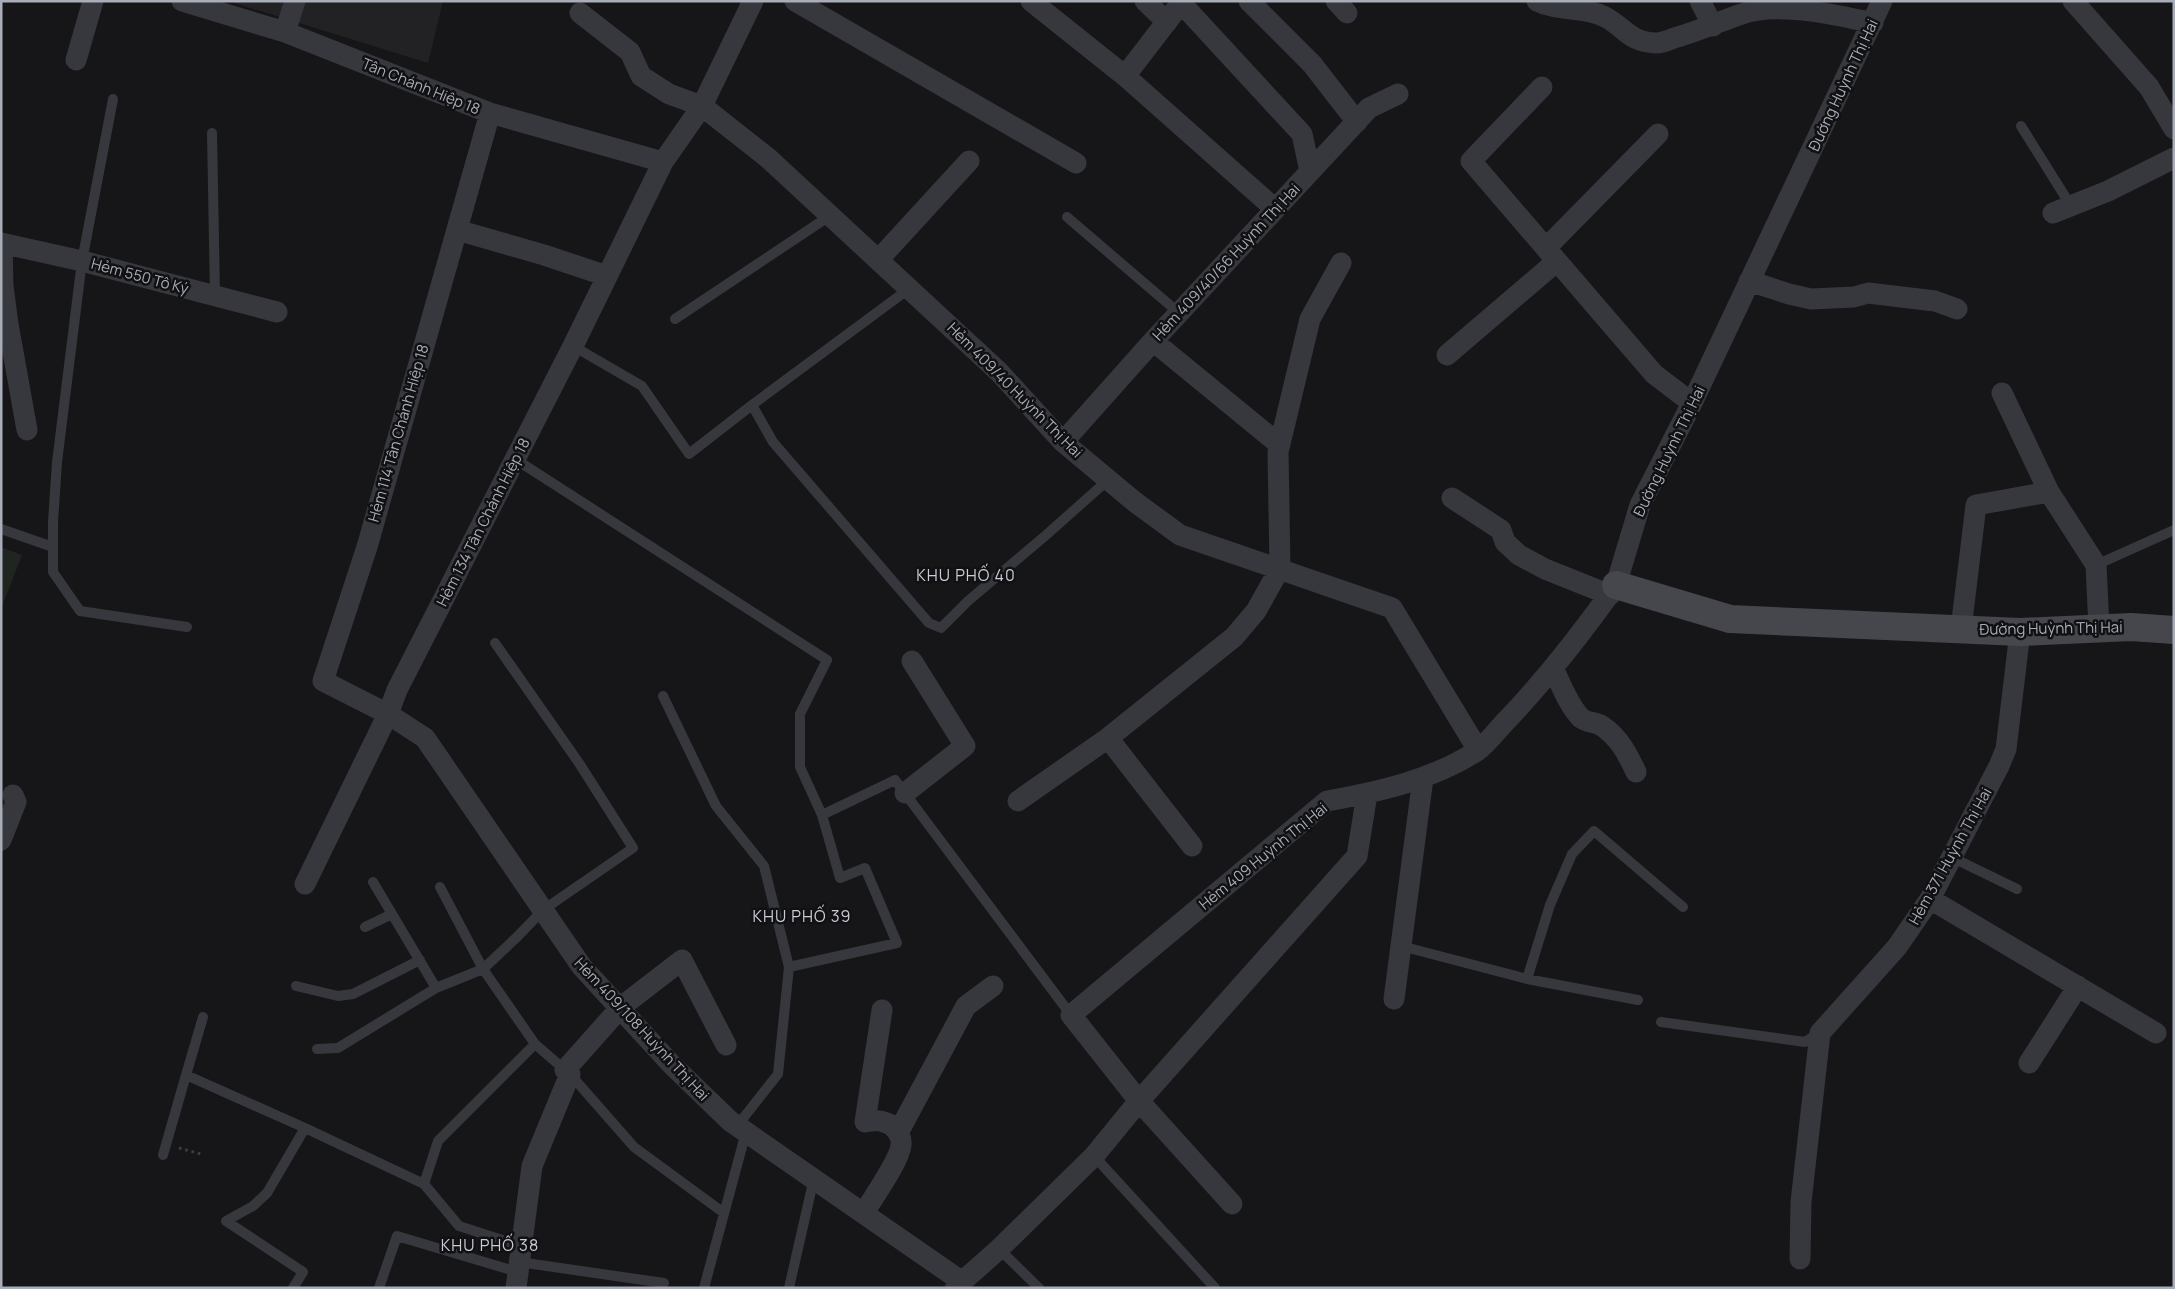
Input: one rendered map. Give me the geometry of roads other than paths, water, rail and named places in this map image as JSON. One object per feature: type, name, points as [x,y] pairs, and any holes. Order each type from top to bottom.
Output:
[{"type":"street","points":[[76,60],[93,1]]},
{"type":"street","name":"Tân Chánh Hiệp 18","points":[[182,1],[285,32],[490,113],[663,162]]},
{"type":"street","points":[[285,32],[295,1]]},
{"type":"street","name":"Hẻm 134 Tân Chánh Hiệp 18","points":[[305,884],[398,690],[663,162],[702,106],[753,1]]},
{"type":"street","points":[[795,1],[1076,163]]},
{"type":"street","points":[[1031,1],[1125,76],[1275,209]]},
{"type":"street","points":[[1145,1],[1167,22]]},
{"type":"street","points":[[1250,1],[1312,64],[1357,122]]},
{"type":"street","points":[[1537,1],[1547,6],[1582,11],[1606,18],[1632,38],[1657,43],[1713,26],[1744,13],[1767,10],[1822,12],[1873,23]]},
{"type":"street","points":[[1700,1],[1713,26]]},
{"type":"street","name":"Đường Huỳnh Thị Hai","points":[[1882,1],[1692,403],[1640,505],[1613,590],[1730,619],[2020,632],[2131,627],[2174,630]]},
{"type":"street","points":[[2073,1],[2149,87],[2174,129]]},
{"type":"street","points":[[1125,76],[1181,3],[1302,134],[1310,171]]},
{"type":"street","name":"Hẻm 409/40 Huỳnh Thị Hai","points":[[580,13],[630,52],[641,76],[669,94],[702,106],[768,158],[999,372],[1063,442],[1135,502],[1180,535],[1392,608],[1478,750]]},
{"type":"street","points":[[1542,87],[1471,161],[1654,374],[1692,403]]},
{"type":"street","name":"Hẻm 409/40/66 Huỳnh Thị Hai","points":[[1063,442],[1153,341],[1369,108],[1398,94]]},
{"type":"street","name":"Hẻm 114 Tân Chánh Hiệp 18","points":[[388,714],[322,681],[366,547],[490,113]]},
{"type":"street","points":[[1447,355],[1551,255],[1658,134]]},
{"type":"street","points":[[2062,210],[2174,158]]},
{"type":"street","points":[[879,259],[969,161]]},
{"type":"street","points":[[457,230],[544,255],[607,276]]},
{"type":"street","points":[[2,243],[3,286],[8,324],[27,430]]},
{"type":"street","name":"Hẻm 550 Tô Ký","points":[[2,243],[82,261],[278,312]]},
{"type":"street","points":[[1018,801],[1108,738],[1234,637],[1256,611],[1280,568],[1278,452],[1310,319],[1340,263]]},
{"type":"street","points":[[1749,281],[1789,294],[1812,299],[1868,293],[1935,301],[1957,309]]},
{"type":"street","points":[[1153,341],[1280,445]]},
{"type":"street","points":[[2002,393],[2049,492],[2096,565],[2100,628]]},
{"type":"street","points":[[1962,629],[1976,505],[2049,492]]},
{"type":"street","points":[[1452,498],[1501,530],[1504,542],[1518,555],[1545,569],[1613,590]]},
{"type":"street","name":"Hẻm 409 Huỳnh Thị Hai","points":[[1071,1015],[1327,801],[1367,794],[1423,778],[1478,750],[1530,696],[1613,590]]},
{"type":"street","name":"Hẻm 371 Huỳnh Thị Hai","points":[[1820,1033],[1897,948],[1930,899],[1999,766],[2006,749],[2020,632]]},
{"type":"street","points":[[905,793],[965,746],[912,661]]},
{"type":"street","points":[[1553,668],[1577,714],[1583,720],[1602,726],[1618,740],[1626,750],[1636,772]]},
{"type":"street","name":"Hẻm 409/108 Huỳnh Thị Hai","points":[[388,714],[426,738],[582,967],[621,1007],[672,1065],[741,1129],[864,1213],[958,1284]]},
{"type":"street","points":[[1108,738],[1192,846]]},
{"type":"street","points":[[1394,999],[1423,778]]},
{"type":"street","points":[[1,840],[16,802],[7,793]]},
{"type":"street","points":[[958,1284],[999,1249],[1094,1156],[1139,1101],[1357,856],[1367,794]]},
{"type":"street","points":[[1930,899],[2156,1033]]},
{"type":"street","points":[[519,1267],[532,1166],[567,1072],[621,1007],[682,960],[726,1045]]},
{"type":"street","points":[[898,1133],[966,1006],[993,986]]},
{"type":"street","points":[[2029,1063],[2078,986]]},
{"type":"street","points":[[864,1213],[897,1158],[902,1143],[898,1133],[884,1121],[865,1122],[882,1010]]},
{"type":"street","points":[[1071,1015],[1139,1101],[1232,1204]]},
{"type":"street","points":[[1800,1259],[1802,1202],[1820,1033]]},
{"type":"lane","points":[[113,99],[82,261],[57,462],[52,572],[80,611],[187,627]]},
{"type":"lane","points":[[2021,126],[2062,210]]},
{"type":"lane","points":[[212,133],[215,296]]},
{"type":"lane","points":[[675,318],[831,215]]},
{"type":"lane","points":[[1067,218],[1179,313]]},
{"type":"lane","points":[[572,346],[642,386],[689,454],[910,288]]},
{"type":"lane","points":[[752,405],[773,442],[929,623],[941,628],[968,601],[1046,536],[1108,480]]},
{"type":"lane","points":[[515,459],[827,660],[800,714],[800,767],[822,815],[840,878],[866,868],[897,943],[789,967]]},
{"type":"lane","points":[[1,529],[52,547]]},
{"type":"lane","points":[[2096,565],[2174,530]]},
{"type":"lane","points":[[317,1049],[338,1048],[436,988],[483,969],[543,910],[633,848],[579,763],[495,643]]},
{"type":"lane","points":[[663,696],[716,806],[764,866],[789,967],[778,1074],[741,1129],[724,1213],[704,1288]]},
{"type":"lane","points":[[822,815],[895,780],[1071,1015]]},
{"type":"lane","points":[[1527,979],[1550,905],[1572,854],[1594,831],[1683,907]]},
{"type":"lane","points":[[1951,857],[2017,889]]},
{"type":"lane","points":[[373,882],[436,988]]},
{"type":"lane","points":[[440,888],[483,969],[535,1044],[567,1072],[634,1147],[724,1213]]},
{"type":"lane","points":[[365,927],[392,914]]},
{"type":"lane","points":[[1401,946],[1527,979],[1638,1000]]},
{"type":"lane","points":[[296,986],[330,994],[344,995],[361,990],[420,960]]},
{"type":"lane","points":[[163,1155],[170,1145],[186,1074],[203,1017]]},
{"type":"lane","points":[[1661,1022],[1805,1042],[1820,1033]]},
{"type":"lane","points":[[424,1184],[438,1141],[535,1044]]},
{"type":"lane","points":[[186,1074],[424,1184],[459,1226],[519,1267]]},
{"type":"lane","points":[[293,1288],[303,1272],[226,1221],[253,1206],[267,1194],[305,1128]]},
{"type":"lane","points":[[1094,1156],[1215,1288]]},
{"type":"lane","points":[[789,1288],[814,1178]]},
{"type":"lane","points":[[379,1288],[397,1236],[519,1267],[664,1283]]},
{"type":"lane","points":[[999,1249],[1039,1288]]},
{"type":"district","name":"KHU PHỐ 40","points":[[966,575]]},
{"type":"district","name":"KHU PHỐ 39","points":[[802,916]]},
{"type":"district","name":"KHU PHỐ 38","points":[[490,1245]]}]
